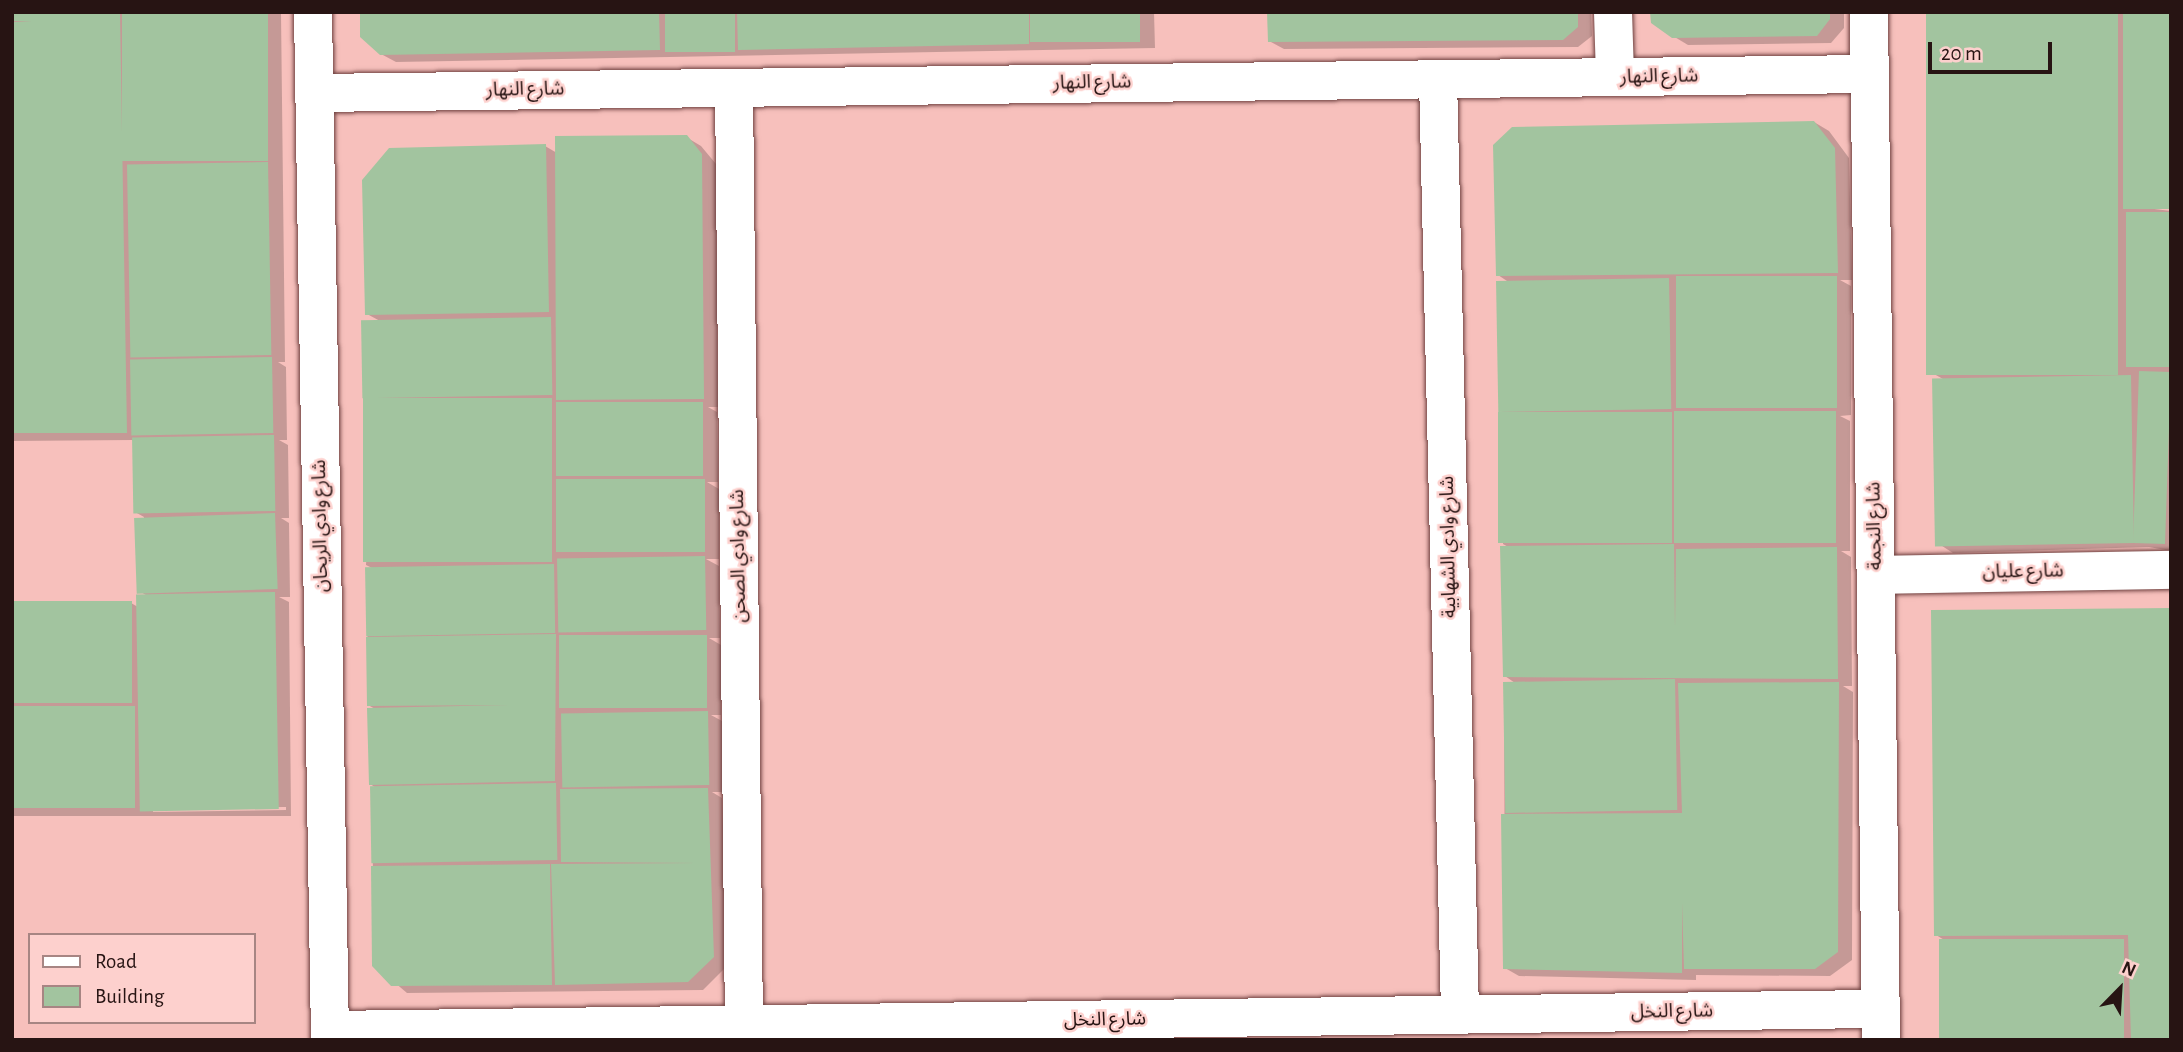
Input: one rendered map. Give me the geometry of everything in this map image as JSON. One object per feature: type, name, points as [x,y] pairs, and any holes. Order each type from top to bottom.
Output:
[{"type":"street","name":"شارع وادي الريحان","points":[[313,12],[330,1035]]},
{"type":"street","points":[[1614,12],[1615,77]]},
{"type":"street","name":"شارع النجمة","points":[[1868,12],[1881,1024]]},
{"type":"street","name":"شارع النهار","points":[[314,93],[1869,74]]},
{"type":"street","name":"شارع وادي الشهابية","points":[[1438,79],[1460,1015]]},
{"type":"street","name":"شارع وادي الصحن","points":[[734,88],[744,1025]]},
{"type":"street","name":"شارع عليان","points":[[1876,575],[2171,570]]},
{"type":"street","name":"شارع النخل","points":[[330,1035],[744,1025],[1176,1029],[1460,1015],[1881,1024]]},
{"type":"building","points":[[12,12],[120,12],[127,433],[12,433],[12,22],[32,22],[12,21]]},
{"type":"building","points":[[122,12],[268,12],[268,161],[122,161]]},
{"type":"building","points":[[360,12],[659,12],[660,50],[380,55],[360,37]]},
{"type":"building","points":[[665,12],[735,12],[735,52],[665,52]]},
{"type":"building","points":[[737,12],[1029,12],[1029,44],[738,50]]},
{"type":"building","points":[[1030,12],[1140,12],[1140,42],[1030,42]]},
{"type":"building","points":[[1267,12],[1578,12],[1578,27],[1563,40],[1268,42]]},
{"type":"building","points":[[1650,12],[1830,12],[1830,19],[1817,36],[1672,38],[1651,23]]},
{"type":"building","points":[[1926,12],[2118,12],[2118,375],[1926,375]]},
{"type":"building","points":[[2123,12],[2171,12],[2171,209],[2123,209]]},
{"type":"building","points":[[1814,121],[1835,148],[1838,273],[1496,276],[1493,145],[1512,127]]},
{"type":"building","points":[[687,135],[702,154],[704,399],[556,400],[555,136]]},
{"type":"building","points":[[546,144],[549,312],[365,315],[362,180],[389,148]]},
{"type":"building","points":[[268,162],[271,355],[130,357],[127,164]]},
{"type":"building","points":[[2126,212],[2171,212],[2171,367],[2126,367]]},
{"type":"building","points":[[1676,276],[1837,276],[1837,408],[1676,408]]},
{"type":"building","points":[[1669,278],[1671,409],[1498,412],[1496,281]]},
{"type":"building","points":[[551,317],[552,395],[362,398],[361,320]]},
{"type":"building","points":[[272,357],[273,433],[131,435],[130,359]]},
{"type":"building","points":[[2139,371],[2171,372],[2165,544],[2133,543]]},
{"type":"building","points":[[2131,375],[2134,543],[1935,546],[1932,378]]},
{"type":"building","points":[[363,398],[552,398],[552,562],[363,562]]},
{"type":"building","points":[[556,402],[703,402],[703,476],[556,476]]},
{"type":"building","points":[[1674,411],[1836,411],[1836,543],[1674,543]]},
{"type":"building","points":[[1498,412],[1672,412],[1672,543],[1498,543]]},
{"type":"building","points":[[274,435],[275,511],[133,513],[132,437]]},
{"type":"building","points":[[556,479],[705,479],[705,552],[556,552]]},
{"type":"building","points":[[275,513],[278,589],[137,594],[134,518]]},
{"type":"building","points":[[1674,544],[1675,627],[1676,549],[1837,547],[1838,679],[1503,677],[1500,546]]},
{"type":"building","points":[[705,556],[706,630],[558,633],[557,559]]},
{"type":"building","points":[[554,564],[555,633],[366,636],[365,567]]},
{"type":"building","points":[[275,592],[279,809],[140,811],[136,594]]},
{"type":"building","points":[[12,601],[132,601],[132,703],[12,703]]},
{"type":"building","points":[[2171,608],[2171,1040],[2131,1040],[2128,935],[1934,936],[1931,610]]},
{"type":"building","points":[[556,634],[555,781],[369,785],[367,708],[509,705],[367,706],[366,637]]},
{"type":"building","points":[[559,635],[707,635],[707,708],[559,708]]},
{"type":"building","points":[[1675,679],[1677,810],[1505,813],[1503,682]]},
{"type":"building","points":[[1839,682],[1838,952],[1815,969],[1684,969],[1682,903],[1682,973],[1503,969],[1501,814],[1682,813],[1678,683]]},
{"type":"building","points":[[12,706],[135,706],[135,808],[12,808]]},
{"type":"building","points":[[708,711],[709,785],[562,788],[561,714]]},
{"type":"building","points":[[556,783],[557,860],[371,863],[370,786]]},
{"type":"building","points":[[708,788],[714,957],[688,982],[555,985],[551,864],[697,863],[561,862],[560,789]]},
{"type":"building","points":[[550,864],[552,985],[391,986],[372,966],[371,866]]},
{"type":"building","points":[[1939,939],[2124,939],[2124,1040],[1939,1040]]}]
